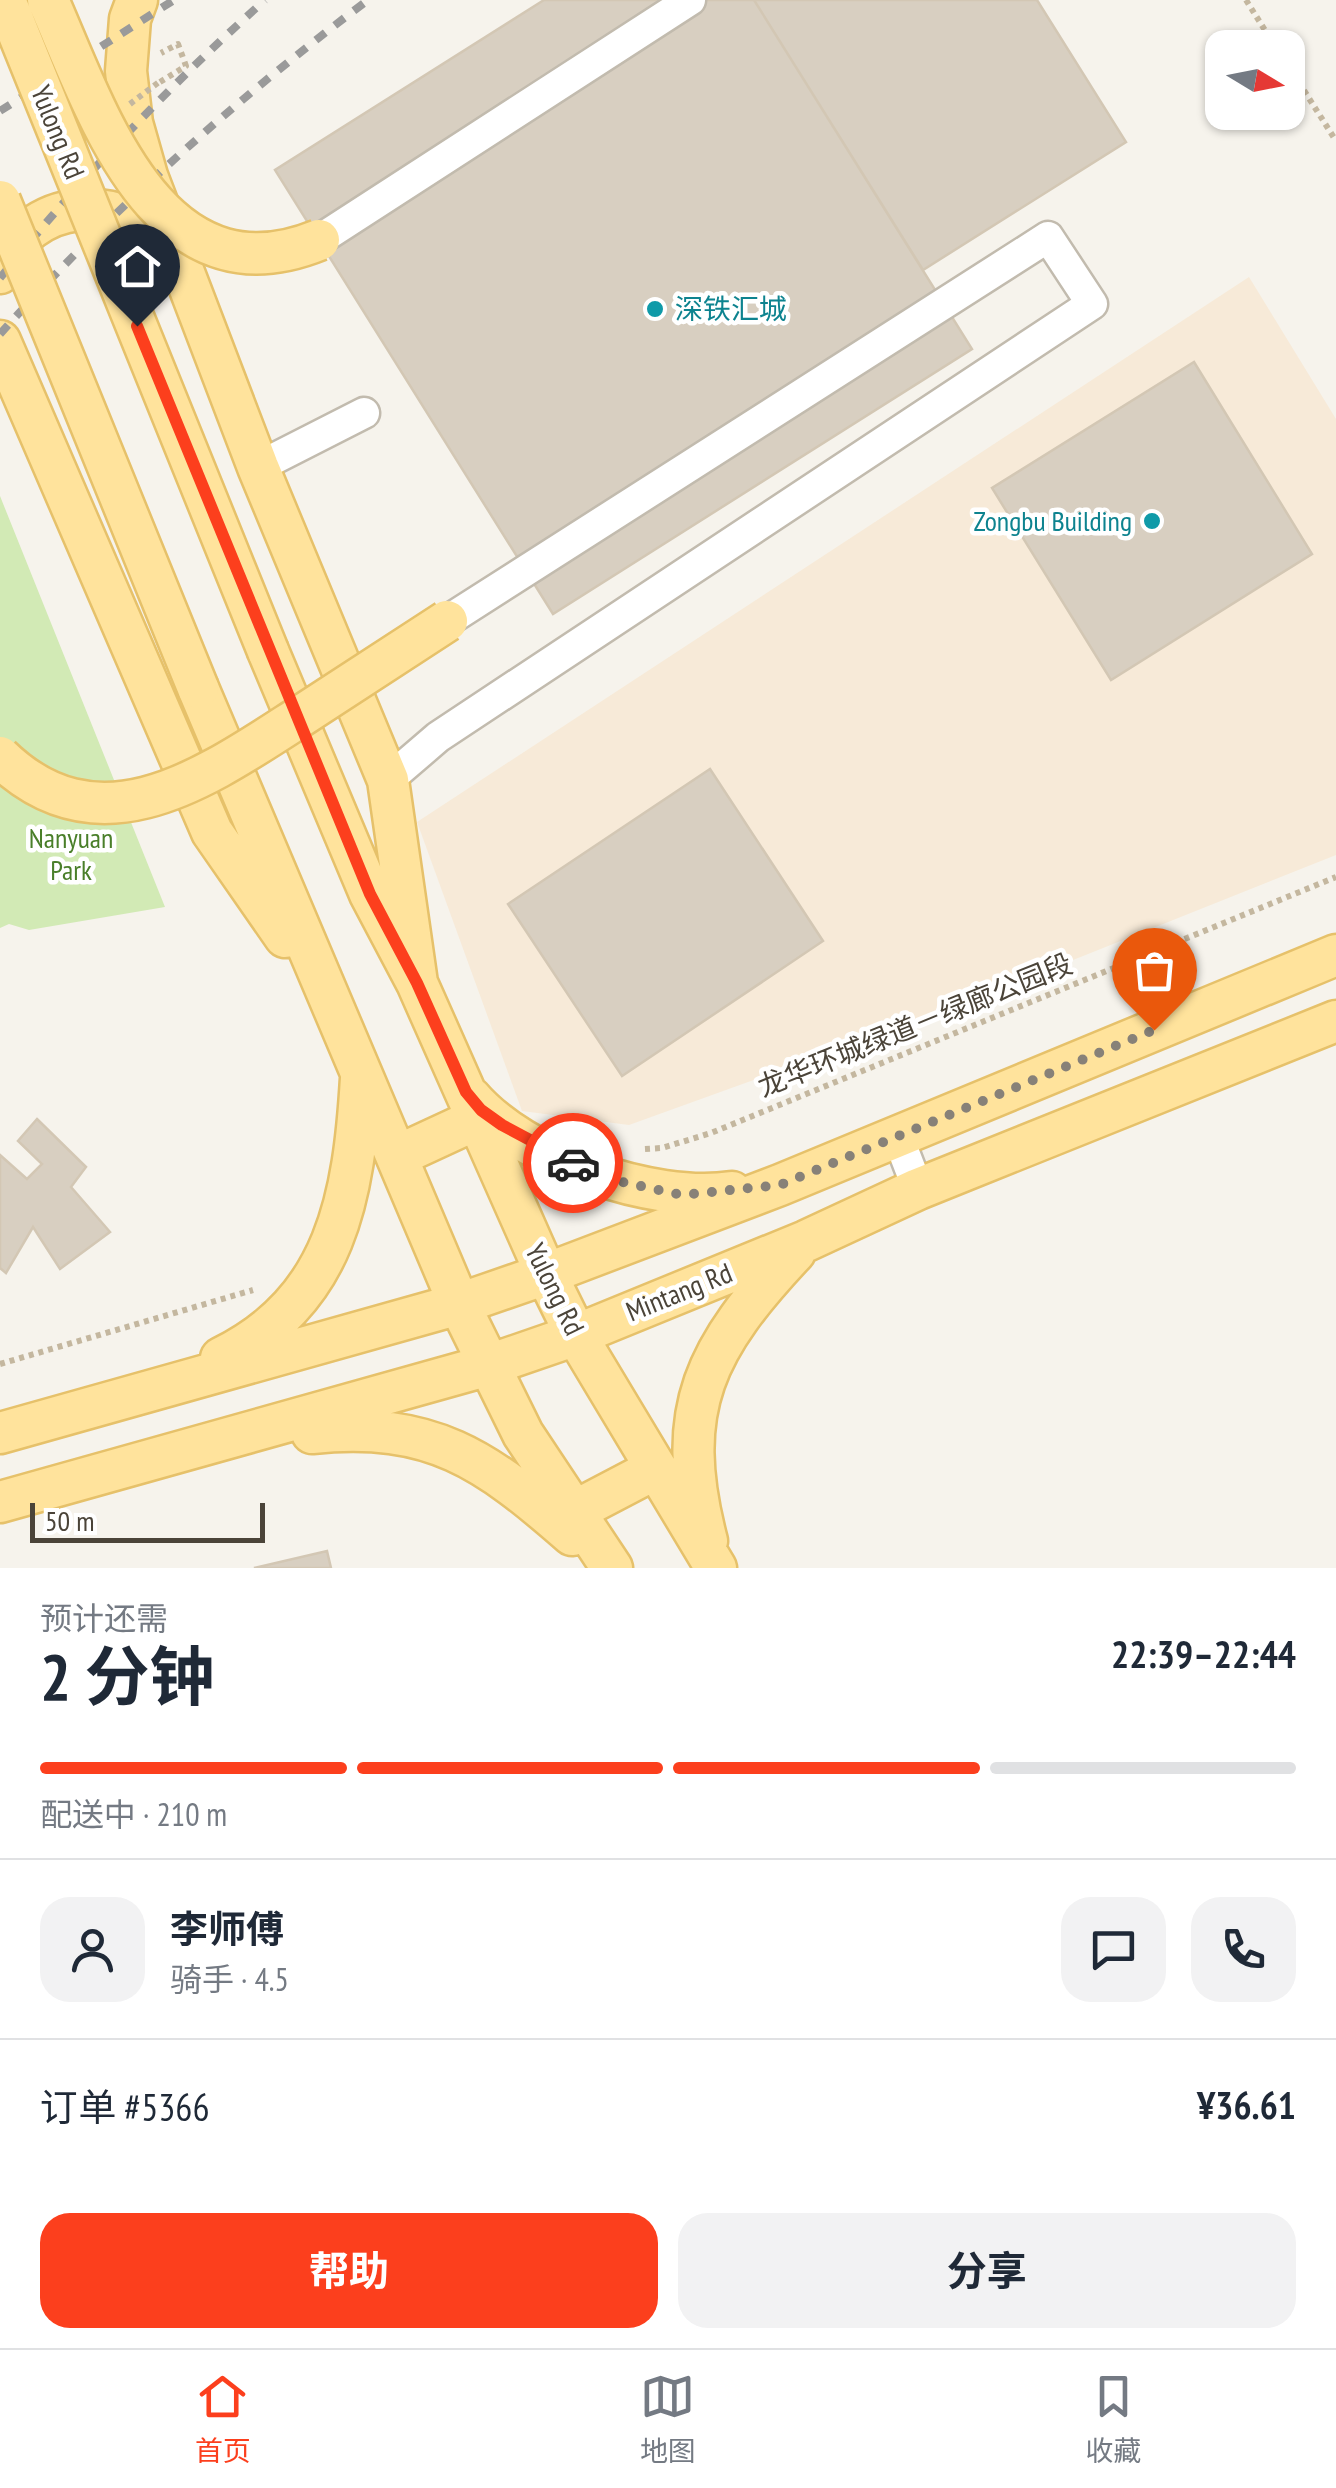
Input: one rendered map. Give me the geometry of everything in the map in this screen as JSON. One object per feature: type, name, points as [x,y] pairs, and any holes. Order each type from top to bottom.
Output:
[{"type":"main road","name":"Yulong Rd","points":[[5,0],[370,894],[417,983],[576,1335],[714,1566]]},
{"type":"main road","points":[[48,0],[104,126],[137,186],[175,224],[209,242],[254,251],[297,249],[320,240]]},
{"type":"main road","points":[[0,35],[61,0]]},
{"type":"main road","points":[[137,0],[130,19],[126,71],[132,123],[177,259],[388,780],[417,983]]},
{"type":"main road","points":[[0,201],[198,688],[460,1304],[523,1434],[610,1568]]},
{"type":"main road","points":[[0,273],[19,239],[40,222],[64,211],[90,207],[116,210],[140,221],[162,238],[177,259]]},
{"type":"main road","points":[[3,351],[212,832],[332,1006]]},
{"type":"main road","points":[[0,756],[17,773],[62,796],[112,802],[162,794],[214,772],[447,622]]},
{"type":"main road","points":[[0,1433],[460,1304],[546,1274],[780,1185],[1336,955]]},
{"type":"main road","name":"Mintang Rd","points":[[0,1502],[489,1365],[576,1335],[918,1189],[1336,1021]]},
{"type":"main road","points":[[156,1390],[239,1350],[284,1316],[322,1268],[346,1199],[356,1147],[361,1070]]},
{"type":"main road","points":[[397,1156],[472,1106],[537,1146],[622,1182],[682,1195],[780,1185]]},
{"type":"main road","points":[[714,1566],[702,1521],[697,1474],[698,1395],[708,1366],[730,1330],[756,1294],[806,1240]]},
{"type":"main road","points":[[213,1443],[351,1429],[397,1432],[437,1443],[474,1458],[510,1482],[610,1568]]},
{"type":"main road","points":[[573,1512],[655,1470]]},
{"type":"street","points":[[320,240],[690,0]]},
{"type":"street","points":[[388,780],[438,737],[1092,304],[1048,237],[447,622]]},
{"type":"street","points":[[258,466],[364,412]]},
{"type":"street","points":[[898,1136],[918,1189]]},
{"type":"path","points":[[1246,0],[1265,30]]},
{"type":"path","points":[[120,110],[186,66],[178,44],[152,58]]},
{"type":"path","points":[[1305,92],[1336,141]]},
{"type":"path","name":"龙华环城绿道－绿廊公园段","points":[[633,1150],[662,1148],[711,1133],[1336,877]]},
{"type":"path","points":[[0,1364],[246,1295],[261,1284]]},
{"type":"shaded area","points":[[1249,277],[1336,419],[1336,855],[950,1009],[629,1125],[522,1111],[417,822]]},
{"type":"green space","name":"Nanyuan Park","points":[[0,496],[165,907],[29,930],[9,924],[0,928]]},
{"type":"building","name":"深铁汇城","points":[[544,0],[754,0],[972,349],[553,614],[275,170]]},
{"type":"building","points":[[754,0],[1037,0],[1126,142],[923,270]]},
{"type":"building","name":"Zongbu Building","points":[[1194,362],[1312,554],[1111,680],[992,488]]},
{"type":"building","points":[[710,769],[823,941],[622,1076],[508,904]]},
{"type":"building","points":[[37,1119],[86,1167],[71,1187],[110,1232],[60,1269],[33,1227],[6,1273],[0,1268],[0,1155],[27,1179],[42,1164],[18,1141]]},
{"type":"building","points":[[327,1551],[331,1568],[254,1568]]},
{"type":"railway","points":[[0,19],[30,0]]},
{"type":"railway","points":[[0,111],[174,0]]},
{"type":"railway","points":[[0,278],[127,134],[265,0]]},
{"type":"railway","points":[[0,334],[176,158],[368,0]]},
{"type":"way so far","points":[[573,1163],[649,1190],[682,1195],[723,1194],[780,1185],[1154,1030]]},
{"type":"place","name":"深铁汇城","points":[[655,309]]},
{"type":"place","name":"Zongbu Building","points":[[1152,521]]},
{"type":"route","points":[[137,326],[370,894],[417,983],[466,1092],[481,1110],[502,1125],[573,1163]]}]
